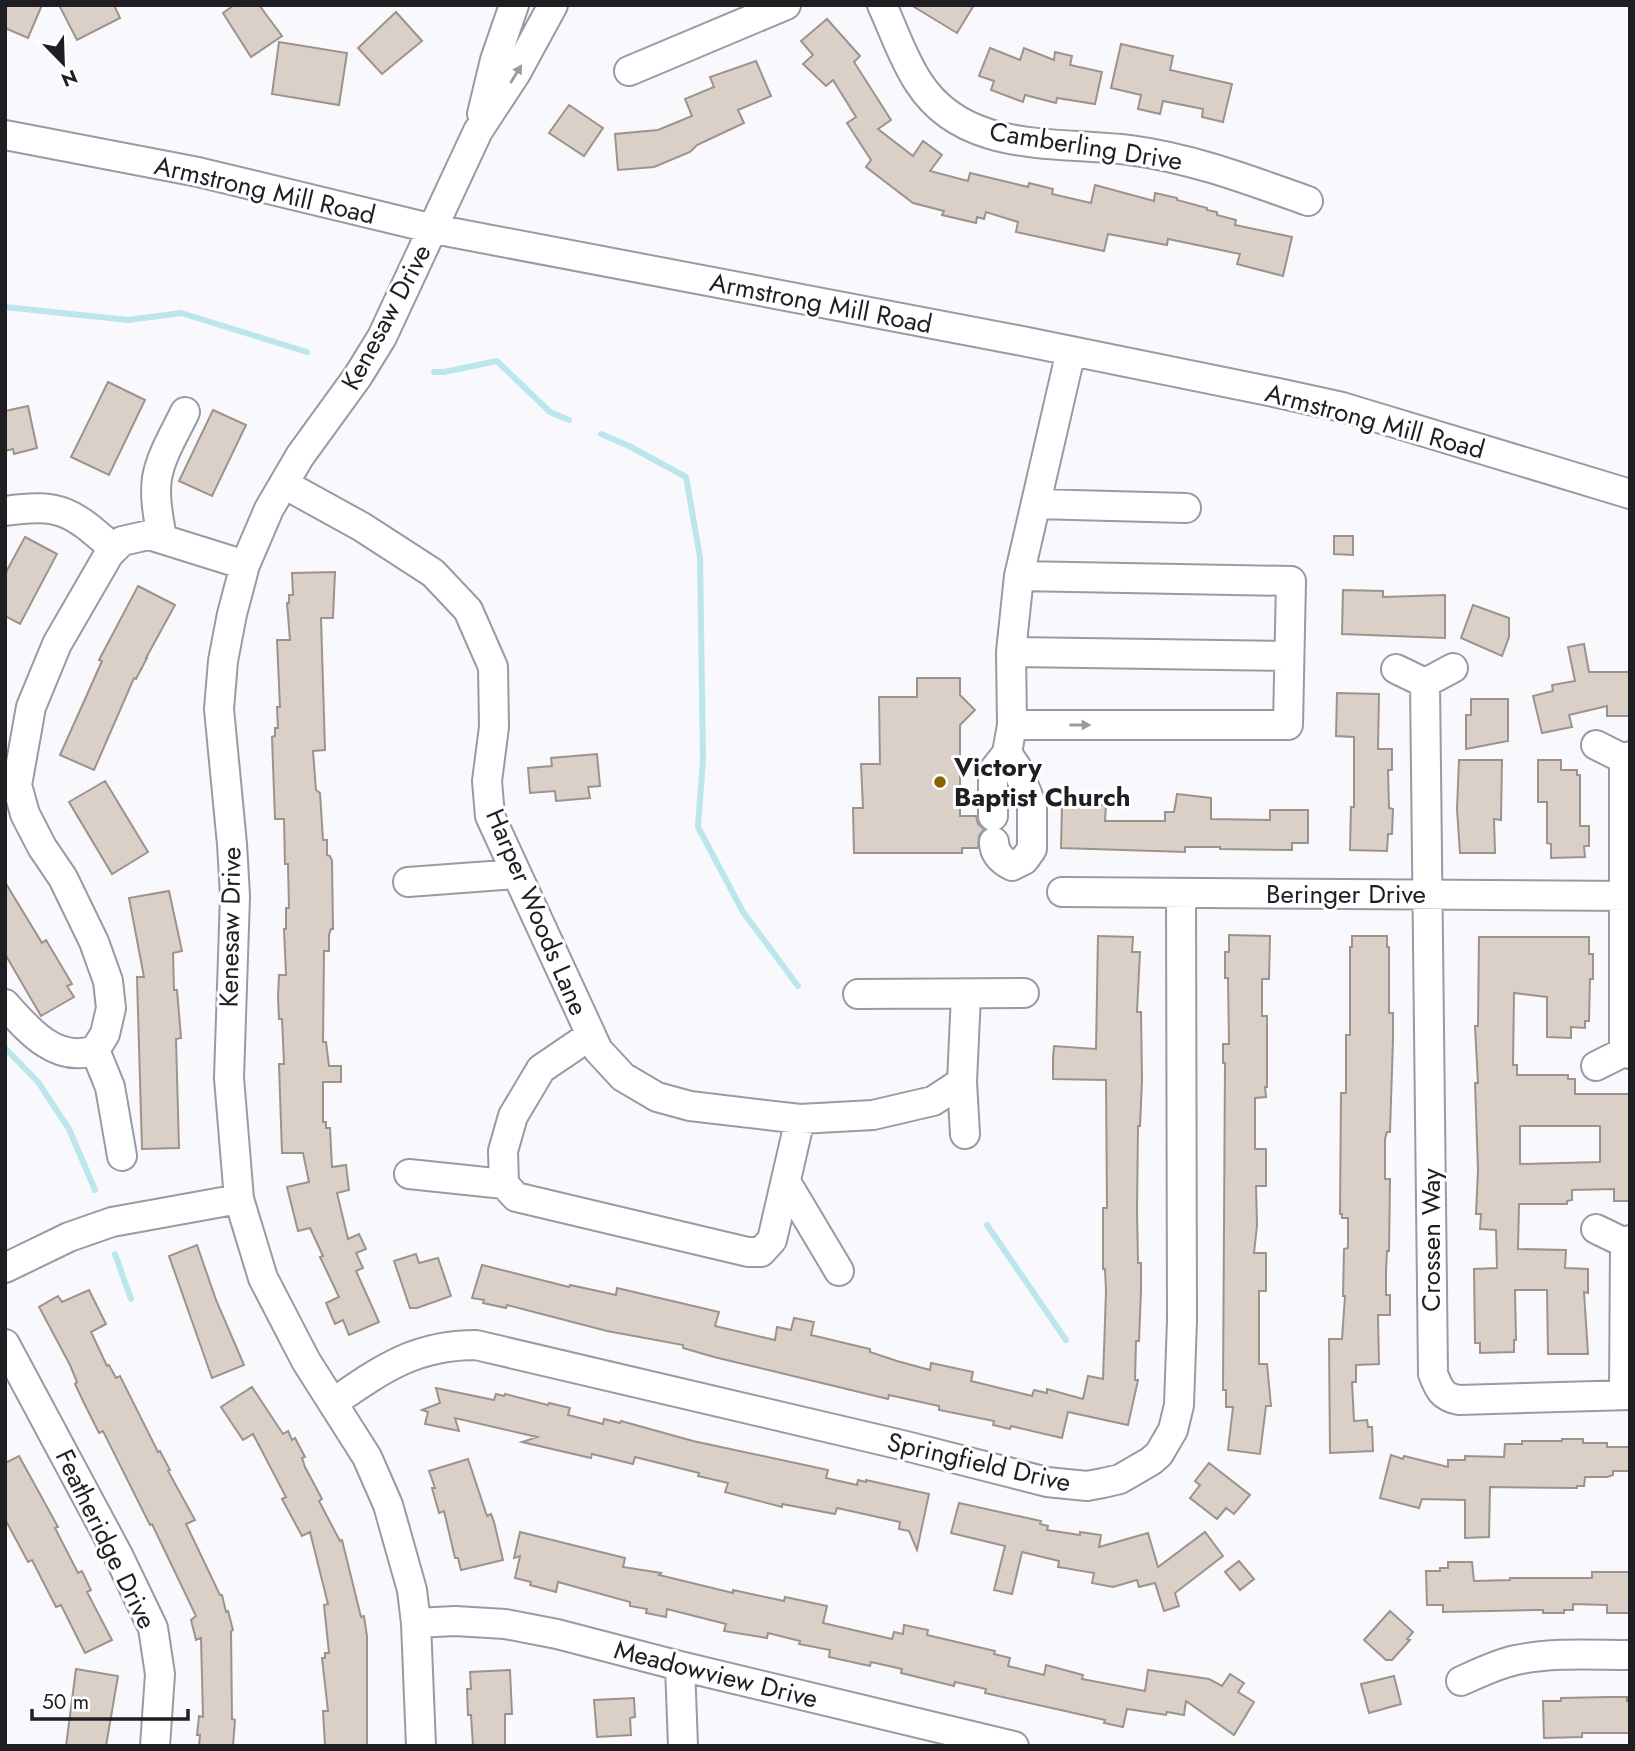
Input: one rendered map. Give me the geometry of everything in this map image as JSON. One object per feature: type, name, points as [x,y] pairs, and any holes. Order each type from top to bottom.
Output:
[{"type":"street","name":"Kenesaw Drive","points":[[478,131],[495,60],[514,5]]},
{"type":"street","name":"Kenesaw Drive","points":[[421,1746],[416,1623],[410,1580],[388,1505],[367,1457],[306,1361],[263,1278],[239,1199],[229,1078],[235,896],[233,844],[219,709],[223,661],[245,565],[269,509],[300,456],[358,376],[382,337],[478,131],[516,74],[553,5]]},
{"type":"street","points":[[629,71],[786,5]]},
{"type":"street","name":"Camberling Drive","points":[[882,5],[920,85],[932,100],[972,127],[1000,138],[1168,156],[1207,165],[1308,201]]},
{"type":"street","name":"Armstrong Mill Road","points":[[5,135],[198,172],[433,229],[1071,351],[1342,407],[1630,494]]},
{"type":"street","points":[[1007,754],[1017,768],[1032,806],[1032,849],[1024,860],[1012,866],[1003,861],[994,850],[993,771],[1007,754],[1012,725],[1011,652],[1019,576],[1071,351]]},
{"type":"street","points":[[162,539],[157,479],[162,461],[185,412]]},
{"type":"street","name":"Harper Woods Lane","points":[[284,484],[362,527],[433,573],[468,610],[493,667],[494,727],[487,781],[489,816],[598,1051],[623,1077],[657,1097],[691,1106],[800,1119],[873,1115],[933,1101],[962,1082]]},
{"type":"street","points":[[1036,504],[1186,508]]},
{"type":"street","points":[[5,511],[37,506],[62,511],[86,524],[114,548]]},
{"type":"street","points":[[5,1004],[34,1035],[58,1051],[80,1056],[95,1050],[106,1034],[111,1008],[108,981],[94,942],[63,878],[42,847],[26,814],[17,785],[31,707],[63,632],[114,548],[122,541],[149,535],[245,565]]},
{"type":"street","points":[[1012,725],[1287,725],[1291,581],[1019,576]]},
{"type":"street","points":[[1011,652],[1289,656]]},
{"type":"street","points":[[1396,669],[1425,683],[1453,668]]},
{"type":"street","name":"Crossen Way","points":[[1425,683],[1433,1374],[1440,1392],[1459,1400],[1627,1395]]},
{"type":"street","points":[[1595,1066],[1627,1053],[1627,757],[1596,745]]},
{"type":"street","points":[[408,882],[516,874]]},
{"type":"street","name":"Beringer Drive","points":[[1062,892],[1627,896]]},
{"type":"street","name":"Springfield Drive","points":[[334,1402],[380,1372],[424,1350],[450,1345],[476,1345],[906,1446],[1047,1482],[1087,1486],[1103,1483],[1120,1479],[1151,1461],[1159,1454],[1173,1430],[1179,1405],[1182,1320],[1181,893]]},
{"type":"street","points":[[858,994],[1024,993]]},
{"type":"street","points":[[965,995],[962,1082],[965,1134]]},
{"type":"street","points":[[591,1035],[541,1069],[513,1116],[503,1151],[504,1184],[516,1198],[748,1252],[761,1252],[772,1240],[800,1119]]},
{"type":"street","points":[[95,1050],[110,1087],[122,1156]]},
{"type":"street","points":[[409,1174],[504,1184]]},
{"type":"street","points":[[786,1182],[839,1271]]},
{"type":"street","points":[[5,1268],[69,1237],[112,1222],[239,1199]]},
{"type":"street","points":[[1596,1229],[1627,1241],[1627,1395]]},
{"type":"street","name":"Featheridge Drive","points":[[5,1344],[118,1555],[153,1628],[160,1674],[155,1746]]},
{"type":"street","name":"Meadowview Drive","points":[[416,1623],[455,1621],[505,1624],[557,1634],[1007,1745]]},
{"type":"street","points":[[1461,1681],[1516,1660],[1549,1656],[1630,1655]]},
{"type":"street","points":[[680,1666],[683,1746]]},
{"type":"building","points":[[5,5],[42,5],[28,38],[5,28]]},
{"type":"building","points":[[59,5],[114,5],[120,18],[77,40]]},
{"type":"building","points":[[234,5],[259,5],[282,36],[251,57],[223,13]]},
{"type":"building","points":[[911,5],[974,5],[957,33]]},
{"type":"building","points":[[396,12],[422,41],[382,74],[358,48]]},
{"type":"building","points":[[827,19],[860,56],[854,62],[891,120],[878,129],[913,156],[923,141],[942,155],[930,171],[968,181],[970,173],[1028,187],[1029,183],[1053,189],[1052,194],[1091,203],[1095,185],[1154,201],[1155,193],[1177,198],[1236,220],[1235,225],[1292,237],[1283,276],[1237,264],[1240,254],[1168,239],[1167,245],[1108,234],[1104,251],[1016,232],[1018,222],[986,212],[984,219],[977,217],[976,223],[942,215],[944,211],[913,203],[866,167],[871,160],[847,123],[856,117],[833,80],[826,86],[803,64],[813,55],[801,41]]},
{"type":"building","points":[[279,42],[347,53],[339,105],[272,94]]},
{"type":"building","points":[[1121,44],[1173,56],[1170,70],[1232,84],[1223,122],[1202,117],[1203,109],[1163,101],[1160,114],[1138,109],[1141,95],[1111,88]]},
{"type":"building","points":[[990,48],[1020,60],[1024,48],[1054,60],[1055,52],[1072,56],[1070,65],[1102,72],[1095,104],[1057,98],[1056,103],[1025,95],[1023,102],[991,90],[994,81],[979,76]]},
{"type":"building","points":[[756,61],[771,96],[738,110],[744,123],[697,145],[690,152],[654,167],[618,170],[615,134],[658,130],[692,116],[685,99],[714,87],[710,77]]},
{"type":"building","points":[[569,105],[603,128],[584,156],[549,133]]},
{"type":"building","points":[[108,382],[145,400],[109,475],[71,457]]},
{"type":"building","points":[[28,406],[37,448],[14,454],[13,449],[5,451],[5,411]]},
{"type":"building","points":[[213,410],[246,425],[212,496],[179,481]]},
{"type":"building","points":[[1334,536],[1353,536],[1353,555],[1334,554]]},
{"type":"building","points":[[25,537],[57,554],[20,624],[5,616],[5,574]]},
{"type":"building","points":[[335,572],[333,618],[321,618],[325,750],[313,751],[316,790],[320,793],[323,840],[327,840],[327,855],[332,861],[333,929],[329,935],[329,951],[324,951],[323,1042],[326,1042],[329,1066],[341,1066],[341,1082],[323,1082],[323,1122],[326,1122],[326,1128],[330,1128],[332,1167],[346,1165],[349,1190],[337,1193],[348,1239],[359,1234],[366,1249],[356,1253],[363,1268],[356,1271],[379,1322],[349,1335],[343,1320],[335,1324],[326,1303],[339,1297],[310,1228],[298,1231],[287,1187],[309,1182],[303,1153],[282,1153],[279,1064],[284,1064],[278,997],[279,975],[286,975],[284,929],[286,908],[289,908],[288,864],[285,864],[284,819],[275,819],[272,737],[275,736],[275,728],[278,728],[277,707],[280,707],[277,640],[290,640],[287,603],[289,595],[293,595],[292,573]]},
{"type":"building","points":[[138,586],[175,605],[136,679],[134,678],[94,770],[60,755],[102,661],[99,660]]},
{"type":"building","points":[[1343,590],[1383,591],[1383,597],[1445,595],[1445,638],[1342,634]]},
{"type":"building","points":[[1473,605],[1509,618],[1509,637],[1502,656],[1461,638]]},
{"type":"building","points":[[1584,644],[1589,672],[1630,672],[1630,716],[1607,716],[1607,706],[1569,715],[1572,727],[1542,733],[1533,696],[1553,691],[1552,685],[1575,681],[1568,647]]},
{"type":"building","name":"Victory Baptist Church","points":[[917,678],[960,678],[960,695],[975,710],[960,725],[960,816],[976,816],[978,824],[984,829],[979,836],[978,848],[962,848],[962,853],[854,853],[853,808],[863,808],[861,764],[880,764],[879,697],[917,697]]},
{"type":"building","points":[[1337,693],[1379,694],[1378,749],[1392,749],[1392,770],[1388,770],[1389,808],[1393,809],[1392,834],[1388,834],[1387,851],[1350,850],[1351,807],[1354,807],[1354,737],[1336,736]]},
{"type":"building","points":[[1471,699],[1508,699],[1508,741],[1466,749],[1466,715],[1471,715]]},
{"type":"building","points":[[597,754],[600,786],[588,787],[590,798],[556,801],[555,791],[530,793],[528,768],[552,766],[551,758]]},
{"type":"building","points":[[1459,760],[1502,760],[1501,820],[1494,819],[1495,853],[1460,853],[1457,809]]},
{"type":"building","points":[[1538,760],[1561,760],[1561,770],[1577,770],[1577,775],[1580,775],[1580,826],[1589,826],[1589,846],[1584,846],[1585,857],[1551,858],[1551,844],[1547,843],[1547,802],[1538,802]]},
{"type":"building","points":[[105,781],[148,852],[112,874],[69,802]]},
{"type":"building","points":[[1177,794],[1211,798],[1211,819],[1270,820],[1270,810],[1308,810],[1308,843],[1292,843],[1292,850],[1185,847],[1185,852],[1061,848],[1062,805],[1106,805],[1105,821],[1165,821],[1165,812],[1174,812]]},
{"type":"building","points":[[5,882],[42,943],[46,940],[72,984],[67,986],[74,997],[41,1016],[5,954]]},
{"type":"building","points":[[169,891],[182,951],[173,953],[174,990],[177,990],[181,1038],[176,1039],[179,1148],[142,1149],[137,977],[144,977],[129,898]]},
{"type":"building","points":[[1229,935],[1270,936],[1269,979],[1262,979],[1262,1016],[1267,1016],[1267,1087],[1266,1097],[1255,1098],[1255,1149],[1266,1149],[1266,1186],[1256,1186],[1257,1225],[1254,1253],[1266,1253],[1266,1291],[1259,1291],[1259,1364],[1267,1364],[1271,1406],[1266,1406],[1260,1454],[1228,1450],[1233,1407],[1226,1407],[1226,1390],[1223,1390],[1223,1044],[1229,1044],[1225,952],[1229,952]]},
{"type":"building","points":[[1098,936],[1133,937],[1132,952],[1140,952],[1137,1012],[1141,1012],[1142,1080],[1138,1126],[1137,1211],[1141,1291],[1139,1341],[1136,1341],[1135,1380],[1138,1380],[1128,1425],[1068,1412],[1062,1438],[1011,1426],[1010,1429],[993,1425],[994,1421],[939,1410],[939,1406],[889,1395],[888,1399],[714,1357],[683,1348],[683,1345],[607,1331],[507,1305],[506,1308],[483,1303],[484,1300],[472,1298],[482,1265],[569,1287],[570,1285],[616,1295],[617,1288],[719,1312],[715,1326],[775,1340],[777,1327],[791,1330],[794,1318],[814,1322],[811,1335],[870,1349],[870,1352],[897,1361],[930,1370],[931,1363],[973,1372],[971,1381],[1032,1396],[1034,1390],[1047,1393],[1047,1389],[1083,1399],[1088,1376],[1103,1379],[1106,1291],[1103,1269],[1103,1208],[1107,1208],[1106,1080],[1053,1079],[1053,1058],[1054,1046],[1096,1049]]},
{"type":"building","points":[[1352,936],[1387,936],[1389,947],[1389,1013],[1393,1013],[1393,1039],[1390,1132],[1387,1132],[1385,1139],[1385,1179],[1390,1179],[1386,1295],[1390,1295],[1390,1315],[1378,1315],[1379,1364],[1356,1365],[1356,1382],[1352,1382],[1354,1421],[1367,1420],[1368,1427],[1372,1427],[1373,1451],[1330,1453],[1329,1339],[1342,1339],[1344,1249],[1348,1248],[1348,1218],[1342,1218],[1340,1214],[1341,1093],[1346,1093],[1346,1035],[1350,1035]]},
{"type":"building","points":[[1479,937],[1589,937],[1589,954],[1593,954],[1593,979],[1590,979],[1589,1021],[1585,1021],[1585,1028],[1571,1027],[1571,1038],[1547,1037],[1547,997],[1514,993],[1513,1065],[1517,1065],[1517,1075],[1568,1075],[1568,1079],[1575,1079],[1575,1094],[1630,1094],[1630,1201],[1614,1201],[1614,1189],[1572,1190],[1572,1200],[1567,1201],[1567,1204],[1519,1204],[1518,1249],[1566,1250],[1565,1268],[1588,1269],[1588,1293],[1584,1292],[1588,1354],[1548,1354],[1547,1290],[1515,1290],[1514,1352],[1480,1353],[1480,1343],[1475,1343],[1474,1269],[1497,1268],[1496,1230],[1480,1229],[1481,1214],[1476,1214],[1478,1170],[1475,1083],[1478,1083],[1475,1026],[1478,1026]],"holes":[[[1520,1126],[1600,1126],[1600,1162],[1520,1164]]]},
{"type":"building","points":[[197,1245],[216,1300],[244,1365],[212,1378],[169,1256]]},
{"type":"building","points":[[416,1254],[419,1263],[438,1258],[451,1296],[410,1308],[394,1261]]},
{"type":"building","points":[[89,1290],[106,1324],[91,1332],[107,1366],[109,1365],[116,1378],[120,1376],[195,1520],[186,1524],[222,1595],[226,1612],[228,1611],[233,1630],[233,1746],[199,1746],[199,1716],[203,1717],[201,1638],[196,1640],[191,1620],[196,1616],[103,1431],[99,1433],[75,1384],[77,1382],[70,1365],[39,1307],[58,1296],[62,1302]]},
{"type":"building","points":[[252,1387],[283,1434],[288,1431],[292,1440],[295,1438],[305,1457],[302,1458],[305,1467],[322,1499],[319,1501],[340,1541],[342,1540],[361,1617],[364,1616],[367,1636],[367,1746],[325,1746],[323,1711],[328,1711],[322,1658],[325,1658],[325,1653],[329,1653],[324,1605],[328,1604],[310,1532],[302,1536],[282,1499],[286,1497],[253,1434],[243,1440],[221,1407]]},
{"type":"building","points":[[436,1388],[494,1400],[496,1394],[505,1394],[548,1405],[549,1403],[570,1408],[568,1415],[603,1424],[604,1419],[620,1423],[621,1421],[693,1441],[828,1470],[826,1478],[857,1485],[858,1480],[866,1480],[929,1494],[917,1550],[909,1531],[899,1529],[900,1522],[837,1508],[835,1514],[782,1504],[782,1507],[725,1492],[728,1483],[698,1476],[699,1473],[635,1457],[633,1464],[592,1454],[591,1458],[522,1442],[537,1437],[455,1418],[459,1431],[425,1424],[428,1412],[422,1410],[440,1403]]},
{"type":"building","points":[[1583,1439],[1583,1443],[1607,1443],[1607,1447],[1630,1447],[1630,1471],[1613,1471],[1613,1475],[1607,1477],[1585,1477],[1584,1486],[1577,1488],[1490,1487],[1489,1537],[1465,1538],[1465,1500],[1422,1499],[1419,1508],[1380,1498],[1391,1455],[1448,1467],[1448,1460],[1465,1460],[1465,1456],[1504,1457],[1505,1444]]},
{"type":"building","points":[[19,1456],[58,1527],[55,1528],[78,1573],[82,1571],[91,1590],[87,1592],[112,1640],[85,1653],[61,1605],[56,1607],[32,1560],[28,1562],[5,1519],[5,1463]]},
{"type":"building","points":[[468,1459],[487,1516],[491,1514],[494,1522],[503,1560],[461,1570],[458,1558],[455,1558],[444,1511],[439,1513],[429,1471]]},
{"type":"building","points":[[1209,1463],[1250,1495],[1234,1514],[1226,1508],[1217,1519],[1190,1498],[1200,1485],[1195,1481]]},
{"type":"building","points":[[959,1503],[1041,1521],[1040,1524],[1048,1526],[1047,1530],[1101,1535],[1099,1547],[1148,1533],[1158,1567],[1205,1532],[1223,1556],[1175,1593],[1179,1606],[1164,1611],[1155,1583],[1139,1587],[1137,1580],[1113,1587],[1092,1583],[1094,1573],[1058,1567],[1059,1561],[1022,1552],[1012,1594],[994,1590],[1005,1546],[951,1533]]},
{"type":"building","points":[[520,1532],[625,1558],[623,1567],[661,1573],[659,1575],[733,1593],[733,1590],[784,1601],[785,1597],[827,1606],[823,1623],[892,1639],[894,1632],[903,1634],[904,1625],[928,1630],[927,1635],[995,1651],[994,1654],[1010,1658],[1008,1666],[1044,1675],[1046,1665],[1083,1675],[1082,1679],[1145,1691],[1148,1670],[1209,1679],[1222,1686],[1230,1674],[1244,1683],[1238,1692],[1254,1702],[1234,1735],[1186,1701],[1184,1715],[1127,1709],[1123,1727],[1104,1723],[1105,1720],[985,1693],[986,1689],[955,1682],[954,1686],[901,1673],[902,1669],[871,1662],[870,1666],[829,1657],[830,1650],[799,1644],[800,1641],[768,1633],[767,1638],[724,1631],[726,1624],[667,1609],[666,1617],[646,1613],[647,1609],[630,1606],[630,1602],[558,1582],[556,1592],[530,1585],[531,1582],[515,1578],[520,1556],[514,1558]]},
{"type":"building","points":[[1239,1561],[1254,1579],[1240,1590],[1225,1572]]},
{"type":"building","points":[[1448,1562],[1472,1562],[1474,1581],[1592,1578],[1592,1572],[1630,1572],[1630,1613],[1607,1613],[1607,1605],[1573,1604],[1573,1610],[1564,1610],[1564,1613],[1543,1613],[1543,1610],[1443,1612],[1443,1605],[1427,1605],[1426,1571],[1448,1568]]},
{"type":"building","points":[[1390,1611],[1413,1632],[1407,1639],[1410,1640],[1392,1660],[1386,1660],[1364,1640]]},
{"type":"building","points":[[76,1669],[118,1676],[106,1746],[66,1746]]},
{"type":"building","points":[[510,1670],[512,1714],[505,1714],[505,1746],[473,1746],[471,1715],[468,1715],[467,1689],[471,1689],[470,1672]]},
{"type":"building","points":[[1394,1676],[1401,1704],[1369,1713],[1361,1684]]},
{"type":"building","points":[[1627,1697],[1627,1701],[1630,1701],[1630,1733],[1582,1733],[1582,1737],[1544,1738],[1543,1701],[1561,1701],[1561,1698]]},
{"type":"building","points":[[634,1698],[635,1717],[630,1718],[631,1735],[597,1737],[594,1700]]},
{"type":"waterway","points":[[5,307],[128,320],[181,313],[307,352]]},
{"type":"waterway","points":[[434,372],[497,361],[550,412],[569,420]]},
{"type":"waterway","points":[[601,434],[686,477],[700,557],[703,759],[698,827],[743,912],[798,986]]},
{"type":"waterway","points":[[5,1048],[38,1082],[69,1129],[95,1190]]},
{"type":"waterway","points":[[987,1225],[1066,1340]]},
{"type":"waterway","points":[[115,1254],[131,1299]]},
{"type":"place","name":"Victory Baptist Church","points":[[940,782]]}]
